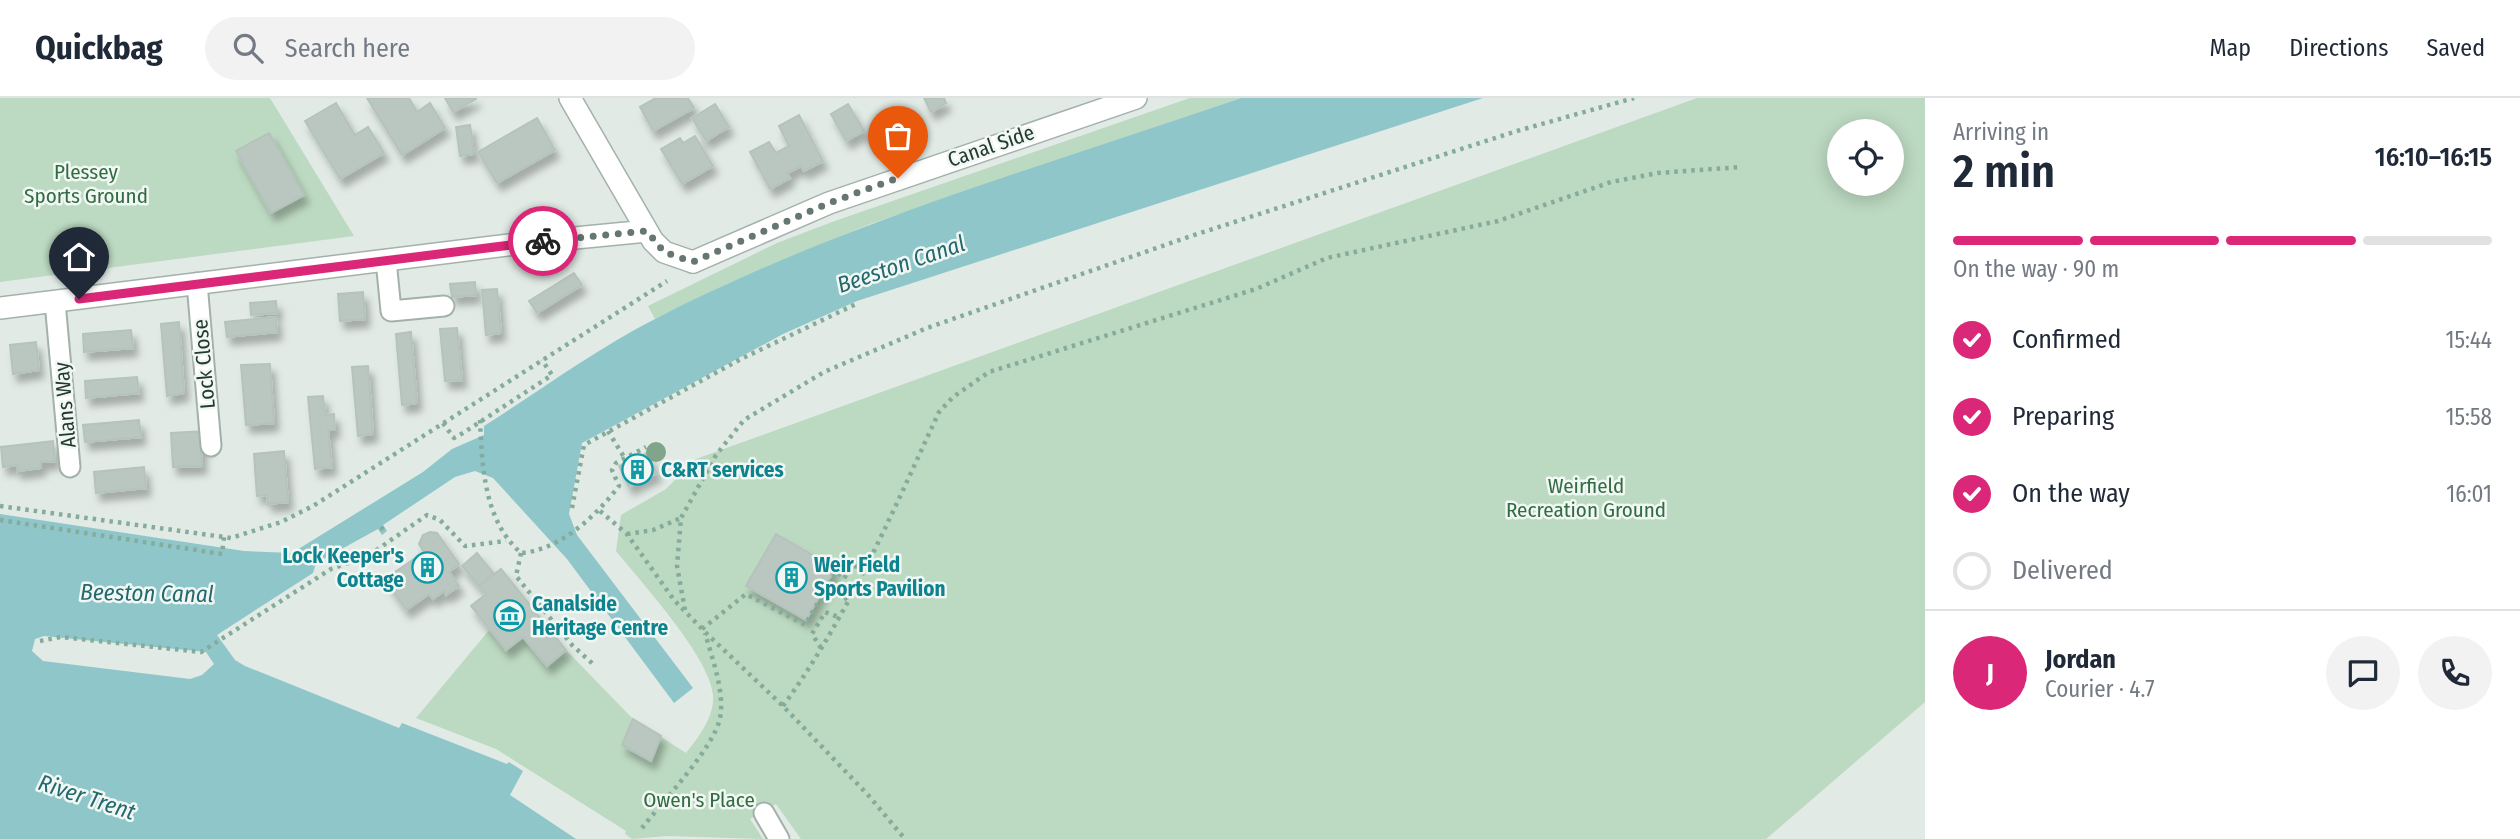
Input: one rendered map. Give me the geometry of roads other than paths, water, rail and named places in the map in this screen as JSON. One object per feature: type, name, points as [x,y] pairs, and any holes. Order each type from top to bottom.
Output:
[{"type":"street","points":[[0,308],[197,282],[647,231],[570,98]]},
{"type":"street","name":"Canal Side","points":[[647,231],[664,252],[693,262],[829,203],[1136,98]]},
{"type":"lane","points":[[386,260],[391,311],[444,306]]},
{"type":"lane","name":"Lock Close","points":[[197,282],[212,446]]},
{"type":"lane","name":"Alans Way","points":[[55,302],[70,467]]},
{"type":"lane","points":[[764,813],[779,839]]},
{"type":"water","points":[[1241,98],[1483,98],[857,301],[783,334],[582,443],[569,514],[577,535],[693,688],[674,703],[567,559],[493,478],[475,471],[455,477],[383,525],[387,531],[382,535],[378,529],[316,563],[313,573],[217,635],[235,660],[245,666],[399,728],[402,723],[507,764],[509,762],[523,771],[510,795],[576,839],[0,839],[0,514],[244,551],[292,553],[423,472],[452,449],[484,435],[484,426],[590,357],[655,319],[726,285],[870,225],[1018,172]],"holes":[[[44,636],[206,652],[214,664],[202,675],[190,679],[43,661],[32,651],[35,639]]]},
{"type":"place","name":"C&RT services","points":[[638,470]]},
{"type":"place","name":"Lock Keeper's Cottage","points":[[427,568]]},
{"type":"place","name":"Weir Field Sports Pavilion","points":[[791,577]]},
{"type":"place","name":"Canalside Heritage Centre","points":[[509,616]]},
{"type":"park label","name":"Plessey Sports Ground","points":[[86,184]]},
{"type":"park label","name":"Weirfield Recreation Ground","points":[[1586,498]]},
{"type":"park label","name":"Owen's Place","points":[[699,800]]},
{"type":"water label","name":"Beeston Canal","points":[[901,264]]},
{"type":"water label","name":"Beeston Canal","points":[[147,593]]},
{"type":"water label","name":"River Trent","points":[[87,797]]}]
